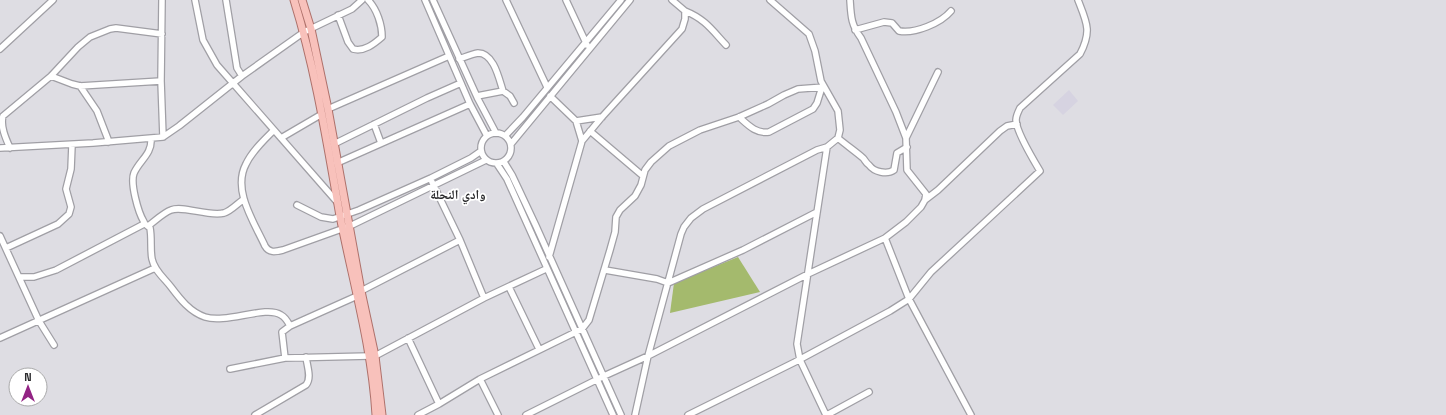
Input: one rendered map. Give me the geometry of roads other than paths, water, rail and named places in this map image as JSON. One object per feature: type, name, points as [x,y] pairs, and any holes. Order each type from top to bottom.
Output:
[{"type":"main road","points":[[294,0],[334,144],[346,227],[373,356],[382,415]]},
{"type":"main road","points":[[302,0],[311,29],[338,203],[344,215]]},
{"type":"main road","points":[[373,356],[376,415]]},
{"type":"street","points":[[0,49],[53,0]]},
{"type":"street","points":[[162,0],[161,81],[163,138]]},
{"type":"street","points":[[195,0],[203,40],[217,65],[338,203]]},
{"type":"street","points":[[226,0],[237,68],[242,76]]},
{"type":"street","points":[[0,148],[72,145],[163,138],[242,76],[304,32],[352,9],[362,2],[362,0]]},
{"type":"street","points":[[338,16],[348,42],[353,49],[361,50],[369,47],[382,37],[382,31],[376,11],[368,0]]},
{"type":"street","points":[[425,0],[470,104],[487,136]]},
{"type":"street","points":[[433,0],[476,96],[496,133]]},
{"type":"street","points":[[506,0],[547,87]]},
{"type":"street","points":[[505,136],[523,117],[620,0]]},
{"type":"street","points":[[511,144],[630,0]]},
{"type":"street","points":[[672,0],[685,11],[704,21],[726,45]]},
{"type":"street","points":[[635,415],[648,356],[684,227],[691,218],[712,203],[827,147],[838,138],[840,130],[838,111],[823,87],[815,51],[809,34],[804,28],[770,0]]},
{"type":"street","points":[[850,0],[851,18],[855,30],[861,38],[896,112],[906,138],[907,170],[926,194],[926,200]]},
{"type":"street","points":[[688,415],[800,360],[909,299],[931,272],[1040,171],[1017,124],[1016,116],[1020,108],[1075,60],[1082,50],[1087,37],[1088,29],[1087,22],[1078,0]]},
{"type":"street","points":[[568,1],[589,49]]},
{"type":"street","points":[[549,257],[582,141],[602,116],[682,29],[685,19],[685,11]]},
{"type":"street","points":[[855,30],[884,22],[892,23],[899,31],[908,31],[938,22],[951,11]]},
{"type":"street","points":[[10,148],[2,127],[1,121],[3,116],[51,76],[78,47],[96,34],[116,28],[162,34]]},
{"type":"street","points":[[459,59],[479,53],[487,56],[493,64],[503,91],[506,92],[514,103]]},
{"type":"street","points":[[281,138],[325,112],[449,56]]},
{"type":"street","points":[[906,138],[938,72]]},
{"type":"street","points":[[51,76],[80,86],[161,81]]},
{"type":"street","points":[[334,144],[461,83]]},
{"type":"street","points":[[80,86],[97,111],[109,142]]},
{"type":"street","points":[[418,415],[440,404],[480,379],[579,330],[589,320],[615,232],[616,217],[620,210],[635,196],[641,185],[647,166],[669,146],[700,130],[739,117],[768,104],[784,94],[798,89],[823,87]]},
{"type":"street","points":[[739,117],[755,131],[764,133],[769,132],[813,109],[823,87]]},
{"type":"street","points":[[476,96],[503,91]]},
{"type":"street","points":[[550,96],[576,121],[582,141]]},
{"type":"street","points":[[337,163],[470,104]]},
{"type":"street","points":[[576,121],[602,116]]},
{"type":"street","points":[[479,120],[487,117]]},
{"type":"street","points":[[374,124],[381,143]]},
{"type":"street","points":[[526,415],[648,356],[808,274],[885,238],[906,222],[922,207],[926,200],[1000,131],[1007,126],[1017,124]]},
{"type":"street","points":[[274,130],[251,155],[245,165],[242,187],[244,199],[265,246],[272,252],[283,250],[346,227],[486,160]]},
{"type":"street","points":[[590,131],[643,176]]},
{"type":"street","points":[[496,133],[505,136],[511,144],[511,154],[504,162],[497,164],[486,160],[481,151],[482,143],[487,136],[496,133]]},
{"type":"street","points":[[838,138],[864,158],[869,166],[876,171],[886,173],[894,170],[897,153],[906,147]]},
{"type":"street","points":[[151,139],[149,152],[136,170],[133,178],[138,209],[146,225],[150,228],[152,259],[155,268],[188,307],[205,317],[226,319],[265,312],[276,312],[285,318],[290,326]]},
{"type":"street","points":[[6,248],[58,224],[69,214],[71,207],[66,189],[71,169],[72,145]]},
{"type":"street","points":[[827,147],[797,344],[800,360],[826,415],[869,392]]},
{"type":"street","points":[[297,205],[321,217],[333,219],[377,203],[471,158],[481,151]]},
{"type":"street","points":[[504,162],[512,175],[549,257],[579,330],[597,380],[613,415]]},
{"type":"street","points":[[497,164],[507,180],[546,268],[604,376],[621,415]]},
{"type":"street","points":[[431,178],[460,240],[484,298]]},
{"type":"street","points":[[19,277],[34,277],[56,270],[146,225],[173,209],[183,209],[199,213],[221,213],[229,210],[244,199]]},
{"type":"street","points":[[605,270],[657,279],[668,283],[735,253],[817,212]]},
{"type":"street","points":[[0,236],[39,321],[54,345]]},
{"type":"street","points":[[885,238],[909,299],[971,415]]},
{"type":"street","points":[[285,358],[282,332],[290,326],[359,293],[460,240]]},
{"type":"street","points":[[0,338],[155,268]]},
{"type":"street","points":[[230,369],[285,358],[373,356],[484,298],[546,268]]},
{"type":"street","points":[[509,287],[539,350]]},
{"type":"street","points":[[408,338],[440,404]]},
{"type":"street","points":[[255,415],[306,385],[309,377],[306,357]]},
{"type":"street","points":[[480,379],[498,415]]},
{"type":"district","name":"وادي النحلة","points":[[458,194]]}]
